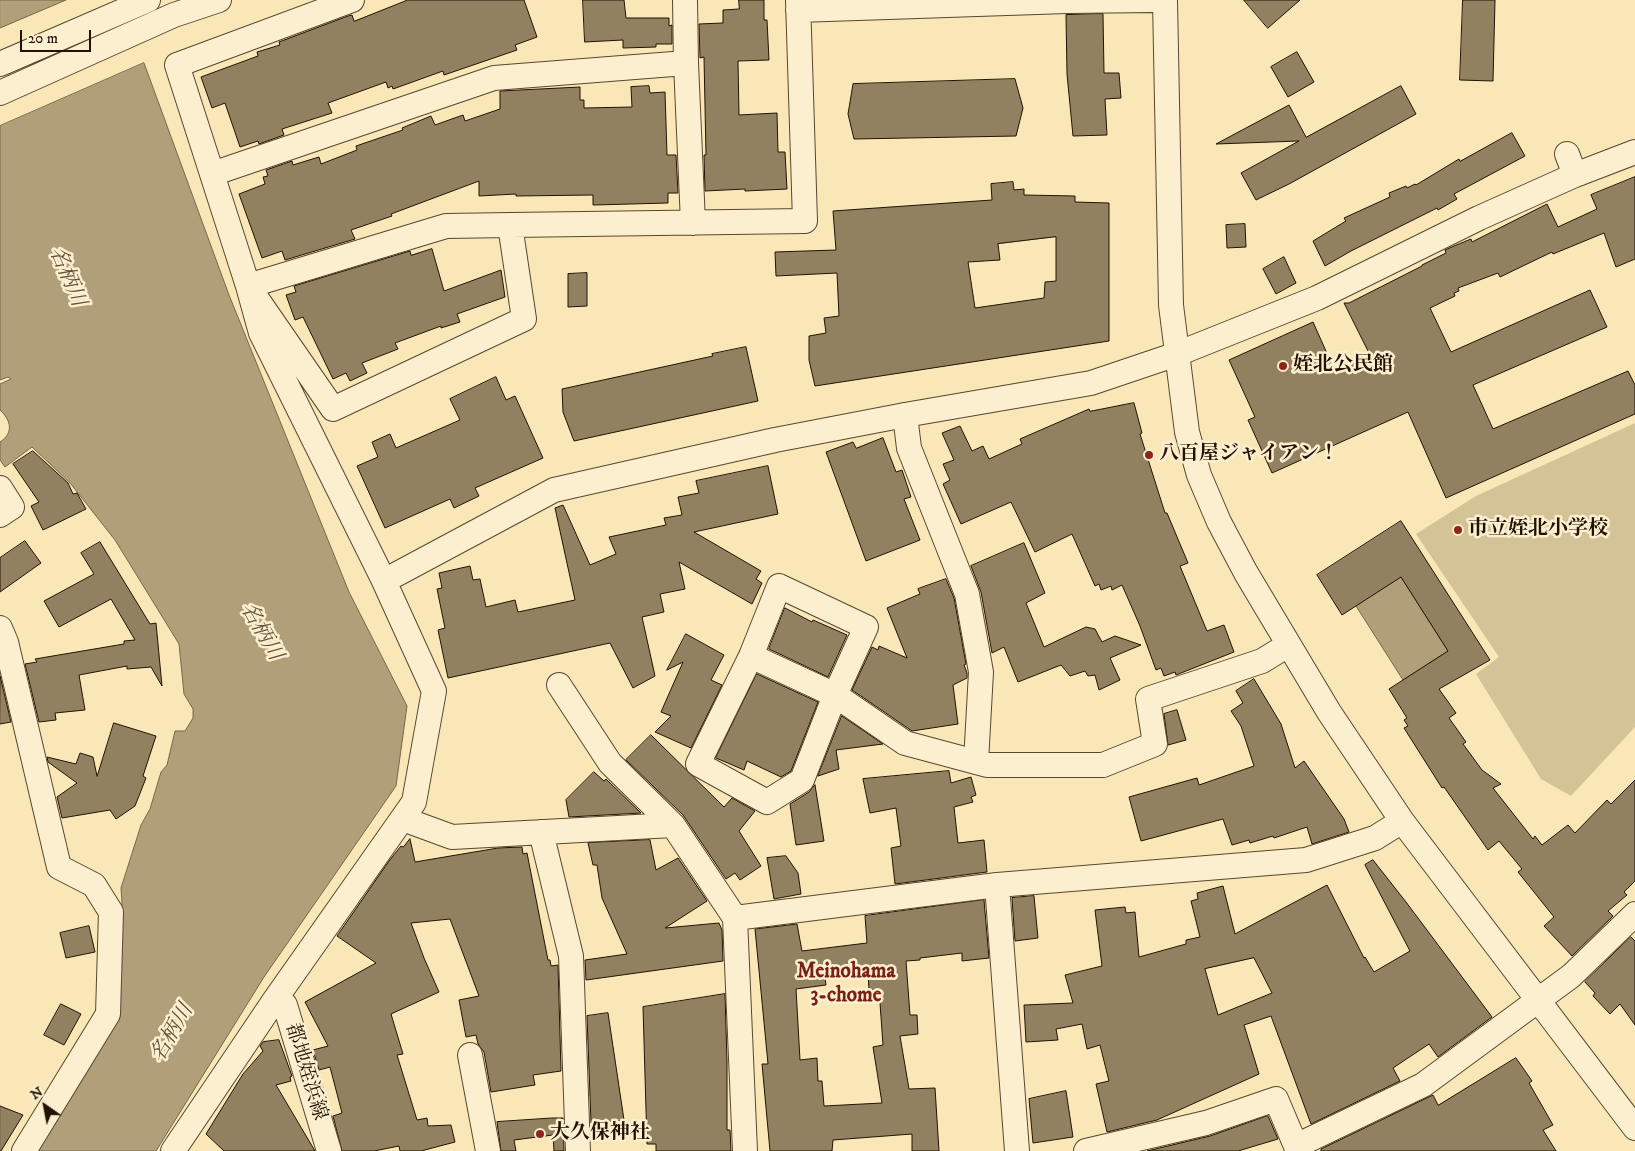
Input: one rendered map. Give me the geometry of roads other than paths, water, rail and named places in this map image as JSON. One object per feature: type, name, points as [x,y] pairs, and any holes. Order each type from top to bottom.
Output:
[{"type":"street","points":[[0,64],[148,0]]},
{"type":"street","points":[[0,93],[174,14],[219,0]]},
{"type":"street","points":[[173,1151],[274,1001],[414,802],[434,691],[384,582],[261,333],[248,286],[177,65],[352,0]]},
{"type":"street","points":[[685,0],[693,223]]},
{"type":"street","points":[[248,286],[446,226],[804,221],[798,5],[1154,0]]},
{"type":"street","points":[[1165,0],[1171,305],[1187,432],[1199,474],[1219,522],[1246,573],[1329,712],[1402,821],[1635,1128]]},
{"type":"street","points":[[212,174],[494,78],[686,64]]},
{"type":"street","points":[[384,582],[554,490],[775,440],[905,415],[1092,383],[1177,354],[1317,298],[1479,218],[1571,164],[1635,152]]},
{"type":"street","points":[[248,286],[333,409],[524,319],[510,225]]},
{"type":"street","points":[[905,415],[909,448],[967,594],[981,672],[976,762]]},
{"type":"street","points":[[0,488],[12,507],[0,515]]},
{"type":"street","points":[[779,586],[866,627],[834,695],[802,780],[767,802],[698,764],[751,656],[779,586]]},
{"type":"street","points":[[0,628],[6,642],[60,867],[94,886],[111,912],[108,1014],[24,1151]]},
{"type":"street","points":[[751,656],[834,695],[905,743],[987,765],[1102,764],[1155,744],[1148,700],[1262,661],[1288,645]]},
{"type":"street","points":[[559,685],[610,763],[673,825],[735,918],[745,1151]]},
{"type":"street","points":[[403,819],[452,837],[673,825]]},
{"type":"street","points":[[735,918],[997,885],[1306,860],[1375,838],[1402,821]]},
{"type":"street","points":[[541,832],[571,956],[578,1151]]},
{"type":"street","points":[[997,885],[1017,1151]]},
{"type":"street","points":[[1086,1151],[1206,1123],[1276,1099],[1297,1148],[1423,1085],[1571,976],[1635,914]]},
{"type":"street","name":"都地姪浜線","points":[[274,1001],[285,1005],[329,1151]]},
{"type":"street","points":[[470,1055],[488,1151]]},
{"type":"water","points":[[0,0],[66,0],[0,28]]},
{"type":"water","name":"名柄川","points":[[144,63],[229,295],[349,592],[407,706],[396,786],[264,977],[156,1151],[32,1151],[114,1015],[122,903],[121,888],[141,825],[150,809],[161,772],[167,765],[175,731],[185,731],[193,718],[193,709],[184,694],[179,644],[115,540],[70,483],[32,447],[5,467],[0,460],[0,442],[9,431],[9,422],[0,410],[0,384],[11,379],[8,377],[0,380],[0,126]]},
{"type":"water","points":[[1401,577],[1448,651],[1403,680],[1356,606]]},
{"type":"place","name":"姪北公民館","points":[[1283,366]]},
{"type":"place","name":"八百屋ジャイアン！","points":[[1149,455]]},
{"type":"place","name":"市立姪北小学校","points":[[1458,530]]},
{"type":"place","name":"大久保神社","points":[[540,1134]]},
{"type":"district","name":"Meinohama 3-chome","points":[[846,985]]}]
